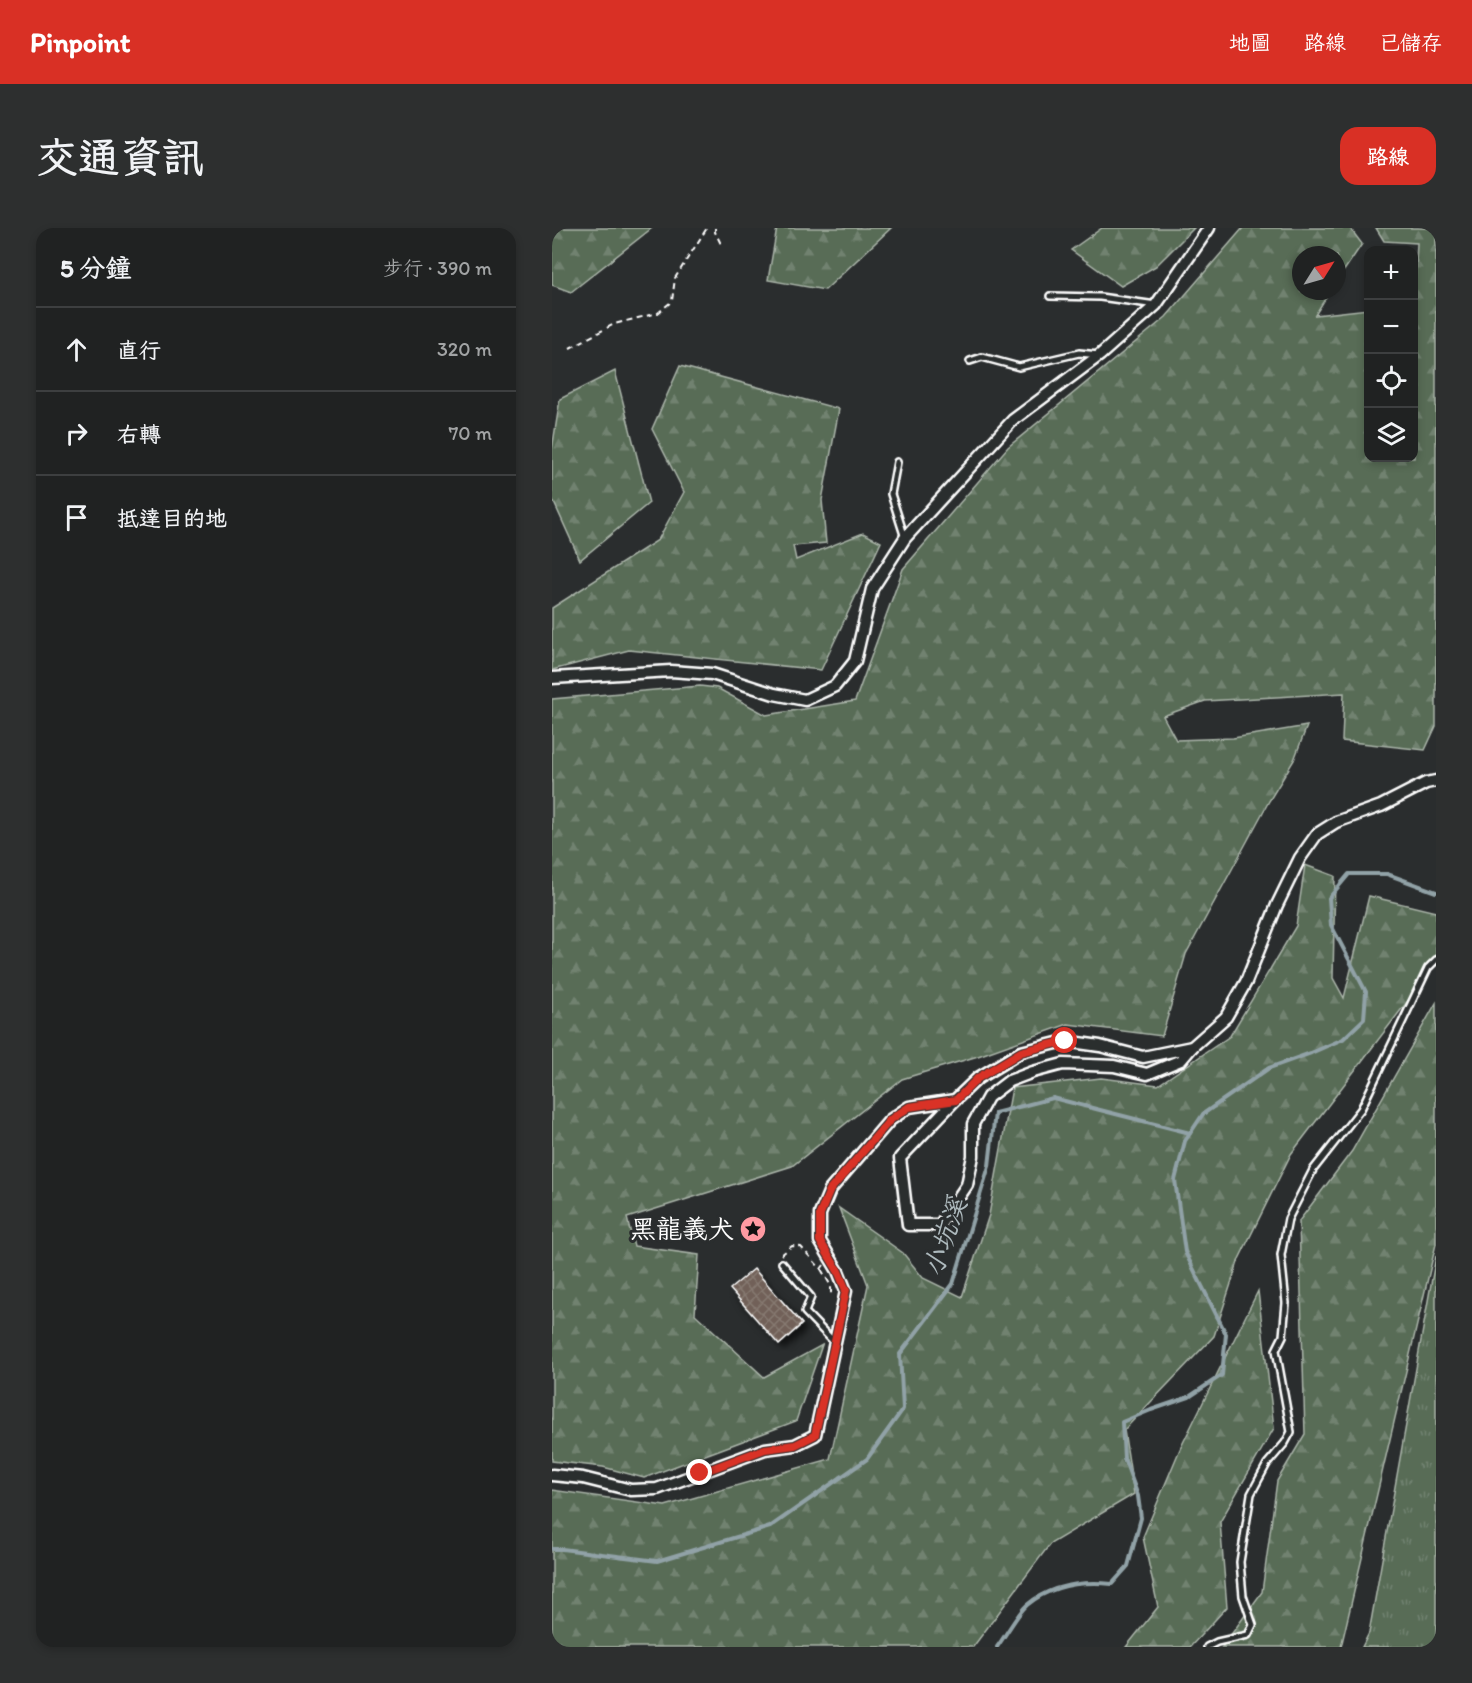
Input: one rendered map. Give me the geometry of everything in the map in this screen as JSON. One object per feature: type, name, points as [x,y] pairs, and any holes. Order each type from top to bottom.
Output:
[{"type":"street","points":[[552,678],[671,671],[712,674],[774,694],[805,700],[835,686],[855,661],[872,589],[905,538],[1013,420],[1100,355],[1156,305],[1209,228]]},
{"type":"street","points":[[1192,1047],[1143,1057],[1100,1046],[1065,1041],[1021,1052],[978,1078],[900,1158],[908,1225],[940,1225],[967,1185],[973,1156],[973,1124],[988,1097],[1009,1081],[1063,1064],[1114,1066],[1147,1074],[1180,1060],[1226,1017],[1246,982],[1277,905],[1296,867],[1317,834],[1336,822],[1381,806],[1426,783],[1436,781]]},
{"type":"street","points":[[552,1475],[583,1478],[631,1490],[657,1489],[765,1449],[795,1445],[815,1435],[846,1290],[838,1271],[820,1241],[820,1214],[830,1190],[890,1120],[909,1107],[956,1100]]},
{"type":"lane","points":[[1050,296],[1100,297],[1156,305]]},
{"type":"lane","points":[[970,361],[982,357],[1019,367],[1079,353],[1100,355]]},
{"type":"lane","points":[[897,462],[891,494],[905,538]]},
{"type":"lane","points":[[1207,1647],[1217,1642],[1248,1635],[1253,1625],[1243,1596],[1240,1562],[1251,1494],[1267,1464],[1291,1432],[1276,1350],[1283,1336],[1286,1304],[1281,1254],[1288,1219],[1313,1170],[1361,1109],[1428,968],[1436,960]]},
{"type":"lane","points":[[780,1260],[811,1297],[805,1312],[835,1343]]},
{"type":"path","points":[[570,348],[614,324],[658,313],[672,300],[675,278],[707,228]]},
{"type":"path","points":[[716,228],[715,232],[721,244]]},
{"type":"path","points":[[780,1260],[792,1246],[801,1247],[831,1286],[831,1296]]},
{"type":"path","points":[[820,1269],[830,1259]]},
{"type":"green space","points":[[552,228],[652,228],[571,292],[552,285]]},
{"type":"green space","points":[[777,228],[891,228],[825,290],[768,280]]},
{"type":"green space","points":[[1102,228],[1194,228],[1156,266],[1121,286],[1071,250]]},
{"type":"green space","points":[[1243,228],[1350,228],[1362,244],[1346,268],[1346,246],[1292,246],[1292,300],[1324,300],[1315,315],[1364,309],[1364,462],[1418,462],[1418,246],[1417,243],[1384,241],[1376,228],[1436,228],[1436,726],[1425,750],[1342,741],[1344,693],[1205,701],[1163,716],[1176,740],[1233,738],[1307,726],[1294,760],[1269,801],[1186,954],[1162,1036],[1068,1024],[978,1056],[902,1079],[792,1166],[627,1218],[634,1246],[699,1255],[695,1314],[764,1377],[822,1345],[796,1421],[644,1478],[603,1467],[552,1461],[552,699],[700,686],[717,688],[766,715],[855,701],[903,569],[1008,447],[1166,317]]},
{"type":"green space","points":[[680,366],[839,409],[822,500],[826,543],[793,546],[796,560],[863,533],[881,542],[821,670],[629,650],[552,670],[552,608],[658,540],[684,492],[652,429]]},
{"type":"green space","points":[[615,371],[649,503],[580,560],[552,498],[552,450],[560,399]]},
{"type":"green space","points":[[1305,865],[1335,876],[1333,978],[1344,998],[1369,896],[1436,912],[1436,964],[1291,1154],[1239,1259],[1214,1336],[1124,1430],[1134,1494],[1050,1544],[973,1647],[552,1647],[552,1490],[665,1506],[830,1459],[868,1285],[839,1208],[903,1253],[923,1278],[962,1297],[989,1215],[1012,1088],[1101,1078],[1158,1085],[1230,1036],[1296,926]]},
{"type":"green space","points":[[1436,1003],[1436,1244],[1341,1647],[1222,1647],[1262,1592],[1277,1481],[1305,1434],[1299,1221],[1352,1151]]},
{"type":"green space","points":[[1436,1256],[1436,1647],[1362,1647],[1369,1633]]},
{"type":"green space","points":[[1258,1291],[1274,1428],[1220,1522],[1227,1607],[1190,1647],[1126,1647],[1158,1607],[1143,1537],[1180,1449]]},
{"type":"building","points":[[754,1269],[802,1324],[779,1345],[730,1289]]},
{"type":"waterway","name":"小坑溪","points":[[997,1647],[1019,1614],[1036,1598],[1067,1586],[1089,1583],[1112,1584],[1128,1566],[1141,1518],[1138,1496],[1124,1458],[1122,1422],[1189,1397],[1222,1375],[1226,1334],[1185,1252],[1175,1180],[1185,1141],[1203,1114],[1269,1068],[1343,1039],[1364,1019],[1366,992],[1331,925],[1329,898],[1349,874],[1387,874],[1436,892]]},
{"type":"waterway","name":"小坑溪","points":[[552,1549],[657,1561],[770,1527],[867,1459],[903,1409],[900,1354],[953,1284],[989,1166],[995,1113],[1053,1098],[1190,1133]]},
{"type":"place","name":"黑龍義犬","points":[[753,1229]]},
{"type":"route","points":[[700,1473],[765,1449],[795,1445],[815,1435],[846,1290],[838,1271],[820,1241],[820,1214],[830,1190],[890,1120],[909,1107],[956,1100],[978,1078],[1021,1052],[1065,1041]]}]
